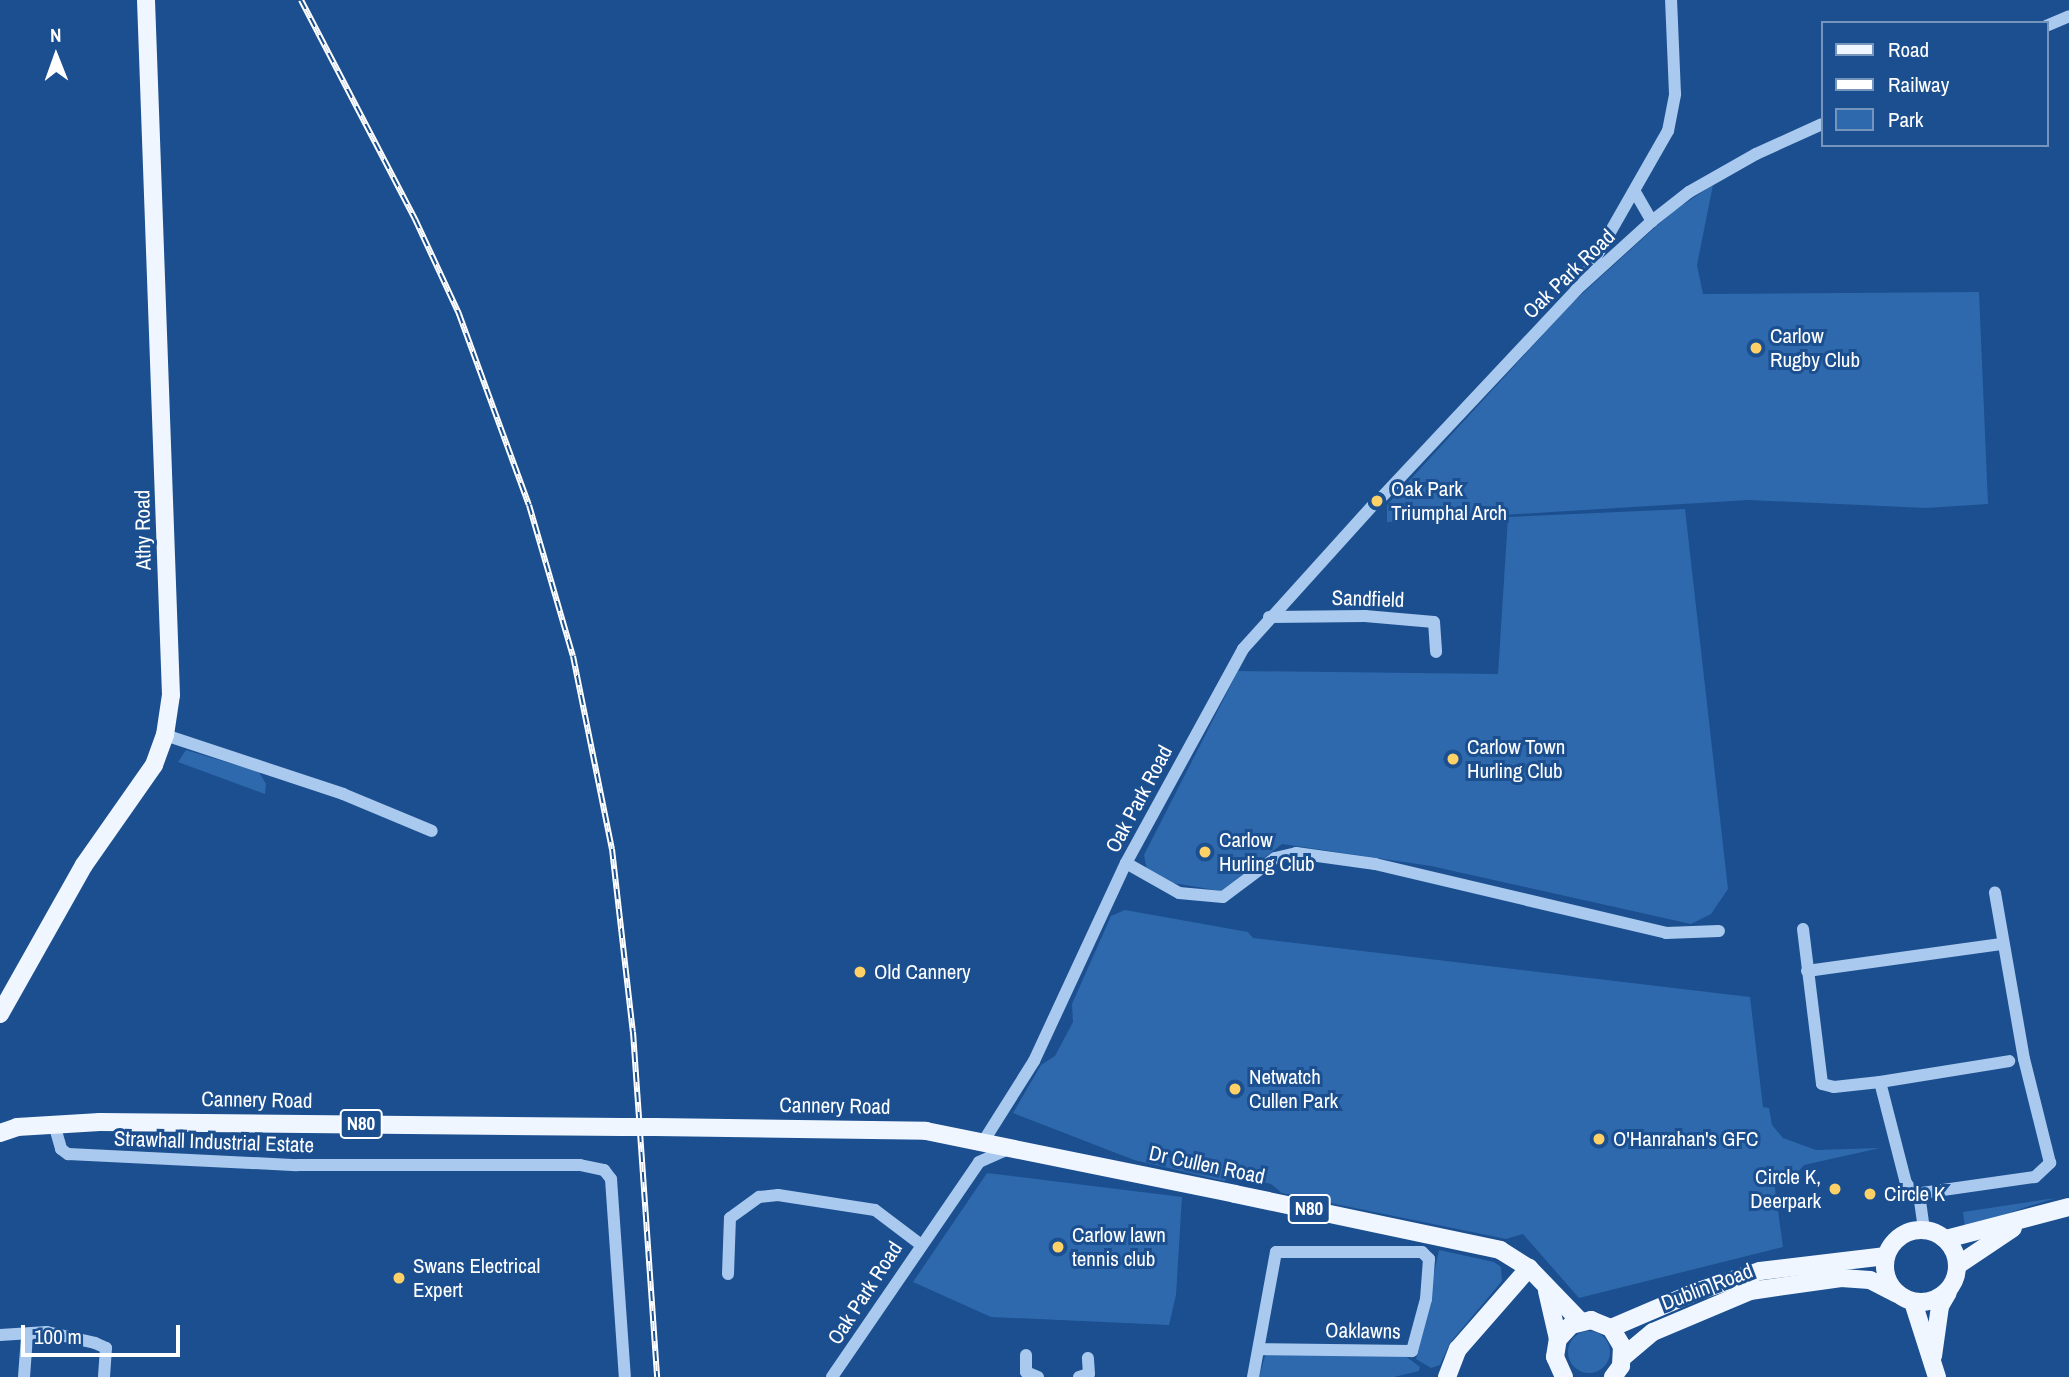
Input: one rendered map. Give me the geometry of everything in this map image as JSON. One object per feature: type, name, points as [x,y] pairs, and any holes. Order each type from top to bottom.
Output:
[{"type":"main road","name":"Athy Road","points":[[0,1014],[84,865],[153,765],[165,735],[170,681],[146,0]]},
{"type":"main road","name":"Cannery Road","points":[[0,1133],[9,1124],[655,1127],[926,1131],[978,1141]]},
{"type":"main road","name":"N80","points":[[978,1141],[1008,1149]]},
{"type":"main road","name":"Dr Cullen Road","points":[[1008,1149],[1500,1250],[1529,1268],[1546,1289]]},
{"type":"main road","points":[[1937,1377],[1933,1356],[1905,1298],[1886,1276],[1886,1256],[1897,1239],[1924,1230],[1946,1239],[2022,1222],[2069,1207]]},
{"type":"main road","points":[[1933,1356],[1940,1306],[1951,1287],[1958,1265],[2022,1222]]},
{"type":"main road","points":[[1946,1239],[1958,1265]]},
{"type":"main road","name":"Dublin Road","points":[[1611,1328],[1695,1292],[1760,1271],[1886,1256]]},
{"type":"main road","points":[[1447,1377],[1458,1349],[1529,1268]]},
{"type":"main road","name":"Dublin Road","points":[[1623,1357],[1653,1332],[1750,1291],[1841,1278],[1870,1280],[1905,1298]]},
{"type":"main road","points":[[1905,1298],[1934,1300],[1951,1287]]},
{"type":"main road","name":"N80","points":[[1546,1289],[1580,1321]]},
{"type":"main road","name":"N80","points":[[1546,1289],[1558,1339],[1556,1373]]},
{"type":"main road","points":[[1558,1339],[1580,1321],[1591,1320],[1611,1328],[1622,1346],[1623,1357],[1613,1377]]},
{"type":"street","points":[[1576,290],[1668,131],[1675,94],[1671,0]]},
{"type":"street","points":[[2048,25],[2069,16]]},
{"type":"street","name":"Oak Park Road","points":[[978,1141],[1039,1051],[1126,863],[1243,649],[1269,617],[1576,290],[1652,221],[1689,192],[1756,154],[1820,125]]},
{"type":"street","points":[[1635,192],[1652,221]]},
{"type":"street","name":"Sandfield","points":[[1269,617],[1365,616],[1434,622],[1436,652]]},
{"type":"street","points":[[165,735],[343,794],[432,831]]},
{"type":"street","points":[[1126,863],[1179,893],[1223,897],[1275,858],[1296,853],[1375,864],[1666,933],[1719,931]]},
{"type":"street","points":[[1914,1194],[2035,1177],[2050,1163],[2001,944],[1995,892]]},
{"type":"street","points":[[1803,929],[1822,1084],[1834,1087],[1880,1082],[2009,1061]]},
{"type":"street","points":[[1807,971],[2001,944]]},
{"type":"street","points":[[1880,1082],[1906,1183],[1914,1194],[1924,1230]]},
{"type":"street","name":"Strawhall Industrial Estate","points":[[54,1124],[61,1149],[68,1154],[303,1165],[580,1165],[604,1170],[611,1179],[625,1377]]},
{"type":"street","points":[[978,1141],[979,1162],[1008,1149]]},
{"type":"street","name":"Oak Park Road","points":[[832,1377],[920,1244],[979,1162]]},
{"type":"street","points":[[728,1274],[730,1218],[759,1197],[778,1195],[875,1210],[920,1244]]},
{"type":"street","name":"Oaklawns","points":[[1253,1377],[1276,1252],[1422,1252],[1429,1259],[1426,1299],[1412,1351],[1259,1349]]},
{"type":"street","points":[[0,1335],[27,1336],[47,1332],[91,1334],[106,1348]]},
{"type":"street","points":[[24,1377],[27,1336]]},
{"type":"street","points":[[106,1348],[120,1343]]},
{"type":"street","points":[[104,1377],[106,1348]]},
{"type":"street","points":[[1026,1355],[1027,1372],[1038,1377]]},
{"type":"street","points":[[1079,1377],[1089,1374],[1088,1358]]},
{"type":"green space","name":"Carlow Rugby Club","points":[[1713,185],[1697,265],[1703,294],[1979,292],[1988,504],[1926,508],[1748,500],[1387,522],[1387,505],[1572,303],[1672,212]]},
{"type":"green space","name":"Carlow Town Hurling Club","points":[[1685,509],[1728,889],[1711,914],[1691,924],[1431,866],[1282,844],[1221,891],[1173,883],[1147,870],[1144,855],[1238,671],[1498,674],[1508,517]]},
{"type":"green space","points":[[186,750],[259,772],[266,784],[265,794],[178,762]]},
{"type":"green space","points":[[1125,910],[1248,932],[1253,938],[1750,997],[1763,1107],[1769,1108],[1772,1125],[1783,1138],[1816,1150],[1880,1148],[1804,1165],[1798,1172],[1773,1174],[1783,1247],[1579,1298],[1523,1234],[1506,1239],[1282,1193],[1271,1184],[1234,1176],[1224,1181],[1134,1160],[1013,1113],[1041,1065],[1055,1056],[1073,1022],[1072,1004],[1111,916]]},
{"type":"green space","name":"Carlow lawn tennis club","points":[[987,1173],[1182,1197],[1176,1295],[1169,1325],[991,1317],[913,1282]]},
{"type":"green space","points":[[2056,1198],[2026,1207],[1965,1229],[1963,1212]]},
{"type":"green space","points":[[1439,1250],[1494,1262],[1501,1267],[1502,1281],[1450,1343],[1440,1365],[1431,1368],[1416,1359]]},
{"type":"green space","points":[[1589,1331],[1604,1337],[1610,1352],[1604,1367],[1589,1373],[1574,1367],[1568,1352],[1574,1337]]},
{"type":"green space","points":[[1404,1355],[1420,1367],[1419,1371],[1394,1377],[1259,1377],[1265,1356]]},
{"type":"railway","points":[[301,0],[415,219],[459,314],[529,505],[573,656],[612,849],[633,1032],[657,1377]]},
{"type":"place","name":"Carlow Rugby Club","points":[[1756,348]]},
{"type":"place","name":"Oak Park Triumphal Arch","points":[[1377,501]]},
{"type":"place","name":"Carlow Town Hurling Club","points":[[1453,759]]},
{"type":"place","name":"Carlow Hurling Club","points":[[1205,852]]},
{"type":"place","name":"Old Cannery","points":[[860,972]]},
{"type":"place","name":"Netwatch Cullen Park","points":[[1235,1089]]},
{"type":"place","name":"O'Hanrahan's GFC","points":[[1599,1139]]},
{"type":"place","name":"Circle K, Deerpark","points":[[1835,1189]]},
{"type":"place","name":"Circle K","points":[[1870,1194]]},
{"type":"place","name":"Carlow lawn tennis club","points":[[1058,1247]]},
{"type":"place","name":"Swans Electrical Expert","points":[[399,1278]]}]
